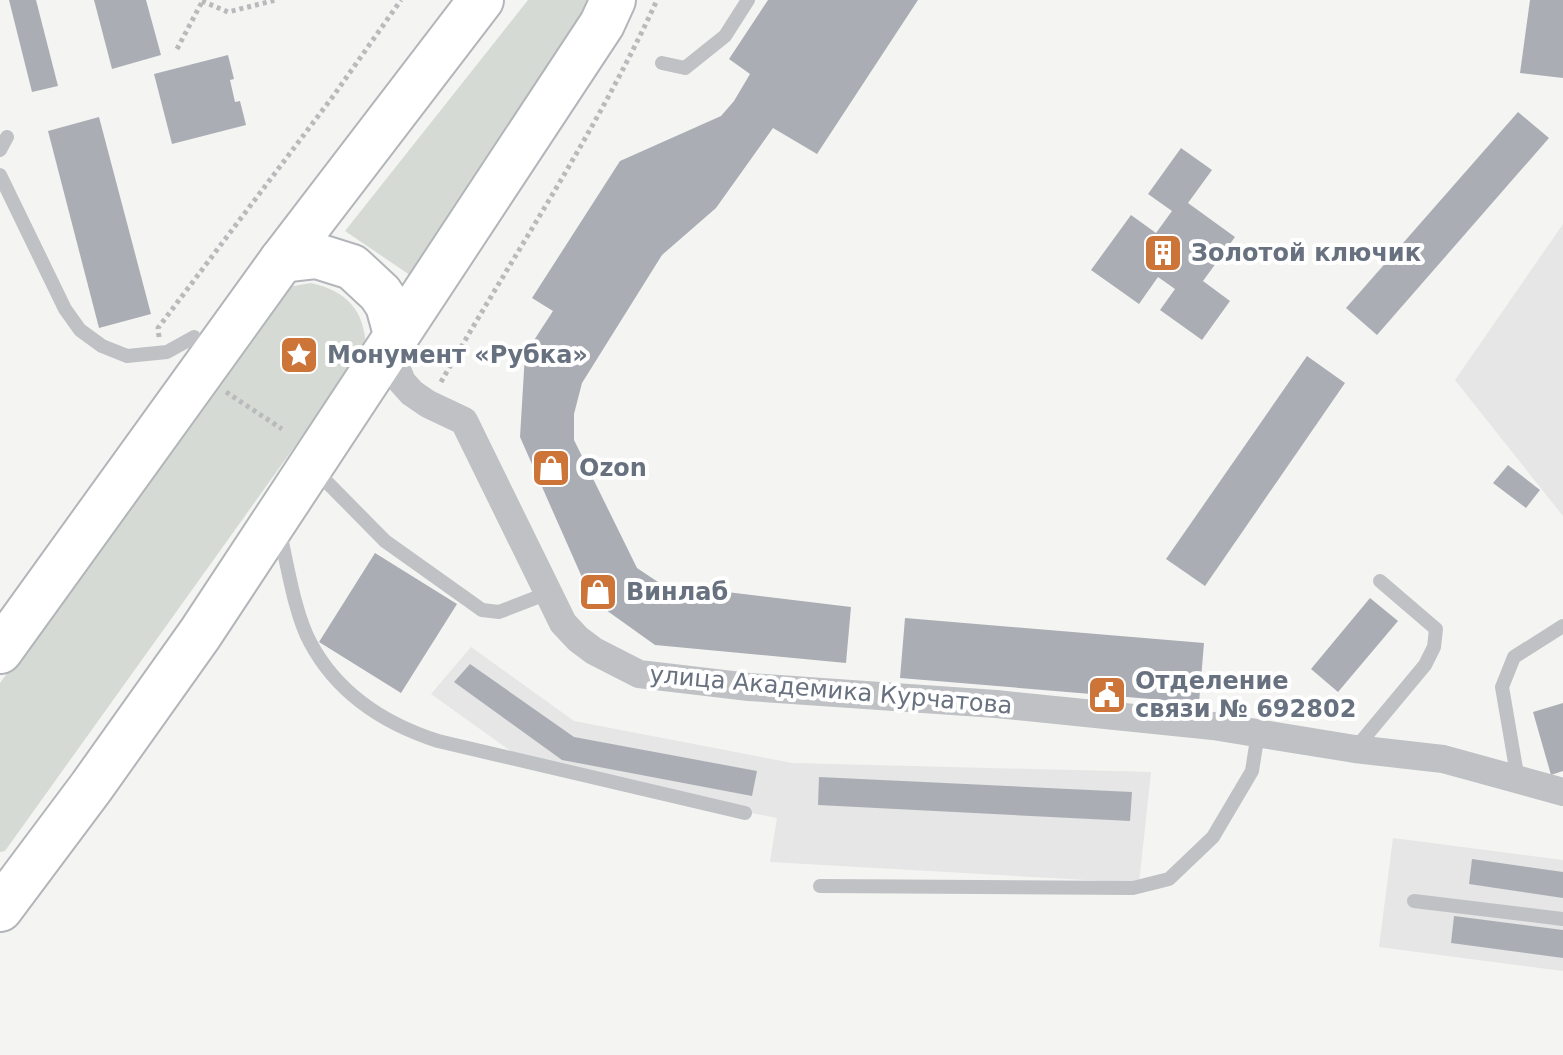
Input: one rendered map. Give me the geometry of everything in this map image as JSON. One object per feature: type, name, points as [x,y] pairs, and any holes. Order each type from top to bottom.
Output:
[{"type":"main road","points":[[0,651],[282,260],[481,0]]},
{"type":"main road","points":[[0,909],[200,634],[602,24],[613,0]]},
{"type":"main road","name":"улица Академика Курчатова","points":[[282,260],[317,256],[352,267],[380,293],[388,305],[396,334]]},
{"type":"street","name":"улица Академика Курчатова","points":[[396,334],[397,369],[402,382],[428,404],[464,421],[563,623],[578,639],[617,665],[639,674],[749,687],[996,704],[1213,726],[1355,749],[1443,759],[1563,792]]},
{"type":"lane","points":[[662,63],[685,68],[725,36],[748,0]]},
{"type":"lane","points":[[0,175],[65,309],[80,330],[102,346],[127,356],[167,352],[194,337]]},
{"type":"lane","points":[[310,465],[385,541],[482,610],[499,612],[548,593]]},
{"type":"lane","points":[[276,517],[310,643],[336,679],[378,716],[406,731],[438,741],[745,813]]},
{"type":"lane","points":[[1355,749],[1425,665],[1434,647],[1436,629],[1380,581]]},
{"type":"lane","points":[[1518,780],[1502,687],[1514,657],[1563,626]]},
{"type":"lane","points":[[820,886],[1133,888],[1169,879],[1213,837],[1252,771],[1258,733]]},
{"type":"lane","points":[[1414,901],[1563,919]]},
{"type":"path","points":[[177,49],[202,1],[228,12],[276,0]]},
{"type":"path","points":[[428,404],[569,165],[636,46],[657,0]]},
{"type":"shaded area","points":[[528,0],[606,0],[423,284],[345,231]]},
{"type":"shaded area","points":[[1563,224],[1563,516],[1455,380]]},
{"type":"shaded area","points":[[311,283],[334,291],[351,304],[362,323],[366,347],[5,851],[0,852],[0,683],[288,287]]},
{"type":"shaded area","points":[[471,647],[574,721],[792,763],[1151,772],[1139,883],[770,862],[777,818],[540,772],[431,694]]},
{"type":"shaded area","points":[[1393,838],[1563,860],[1563,971],[1379,947]]},
{"type":"building","points":[[9,0],[36,0],[58,86],[32,92]]},
{"type":"building","points":[[94,0],[146,0],[161,55],[112,69]]},
{"type":"building","points":[[768,0],[918,0],[817,154],[773,128],[716,208],[662,255],[582,383],[574,414],[574,440],[637,568],[661,584],[851,607],[846,663],[655,645],[592,600],[520,437],[525,354],[553,311],[532,298],[620,161],[721,116],[734,101],[750,74],[729,59]]},
{"type":"building","points":[[1530,0],[1563,0],[1563,78],[1520,73]]},
{"type":"building","points":[[228,55],[235,102],[240,101],[246,125],[172,144],[154,74]]},
{"type":"building","points":[[1518,112],[1549,138],[1377,335],[1346,308]]},
{"type":"building","points":[[99,117],[151,314],[99,328],[48,131]]},
{"type":"building","name":"Золотой ключик","points":[[1181,148],[1212,170],[1188,203],[1235,237],[1203,281],[1230,301],[1202,340],[1160,310],[1175,289],[1158,277],[1139,304],[1091,270],[1131,215],[1156,233],[1172,211],[1148,194]]},
{"type":"building","points":[[1307,356],[1345,383],[1205,586],[1166,559]]},
{"type":"building","points":[[1508,465],[1540,490],[1526,508],[1493,483]]},
{"type":"building","points":[[375,553],[457,604],[401,693],[319,642]]},
{"type":"building","points":[[1370,598],[1398,621],[1338,692],[1311,669]]},
{"type":"building","points":[[905,618],[1204,643],[1199,703],[900,678]]},
{"type":"building","points":[[470,664],[574,737],[757,771],[752,796],[562,760],[454,682]]},
{"type":"building","points":[[1563,703],[1563,771],[1551,775],[1533,712]]},
{"type":"building","points":[[819,777],[1132,792],[1130,821],[818,805]]},
{"type":"building","points":[[1472,859],[1563,872],[1563,898],[1469,884]]},
{"type":"building","points":[[1454,916],[1563,930],[1563,958],[1451,943]]},
{"type":"place","name":"Золотой ключик","points":[[1163,253]]},
{"type":"place","name":"Монумент «Рубка»","points":[[299,355]]},
{"type":"place","name":"Ozon","points":[[551,468]]},
{"type":"place","name":"Винлаб","points":[[598,592]]},
{"type":"place","name":"Отделение связи № 692802","points":[[1107,695]]}]
